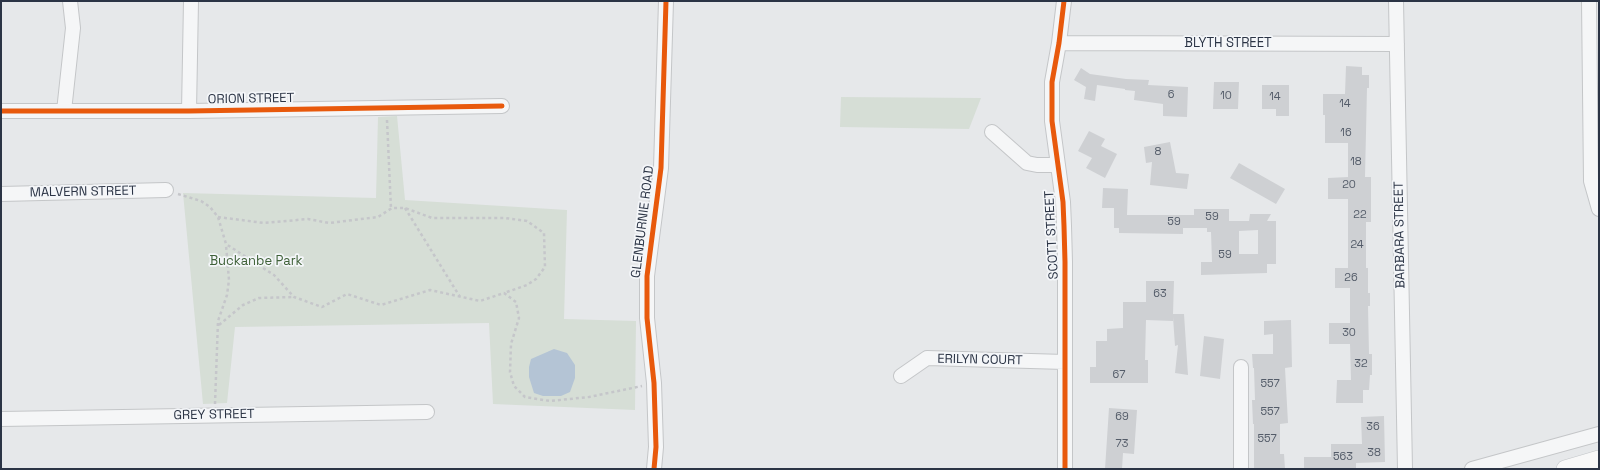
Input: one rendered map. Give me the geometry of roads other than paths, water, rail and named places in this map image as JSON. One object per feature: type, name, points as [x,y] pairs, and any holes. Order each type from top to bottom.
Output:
[{"type":"main road","points":[[1565,469],[1599,460]]},
{"type":"street","points":[[64,110],[73,28],[70,1]]},
{"type":"street","points":[[189,111],[191,1]]},
{"type":"street","name":"GLENBURNIE ROAD","points":[[654,469],[656,447],[654,383],[647,318],[647,276],[661,168],[666,1]]},
{"type":"street","name":"SCOTT STREET","points":[[1064,1],[1059,43],[1052,82],[1052,121],[1063,202],[1065,262],[1065,469]]},
{"type":"street","name":"BARBARA STREET","points":[[1396,1],[1405,469]]},
{"type":"street","points":[[1589,1],[1595,132],[1591,181],[1599,209]]},
{"type":"street","name":"BLYTH STREET","points":[[1059,43],[1397,44]]},
{"type":"street","name":"ORION STREET","points":[[1,111],[189,111],[502,106]]},
{"type":"street","points":[[992,132],[1027,163],[1038,165],[1057,165]]},
{"type":"street","name":"MALVERN STREET","points":[[1,194],[166,190]]},
{"type":"street","name":"ERILYN COURT","points":[[901,376],[927,358],[1065,362]]},
{"type":"street","points":[[1241,367],[1241,469]]},
{"type":"street","name":"GREY STREET","points":[[1,419],[427,412]]},
{"type":"street","points":[[1472,469],[1599,434]]},
{"type":"water","points":[[554,349],[567,353],[575,365],[575,378],[570,392],[561,396],[543,396],[534,393],[529,377],[531,359]]},
{"type":"park label","name":"Buckanbe Park","points":[[256,261]]}]
